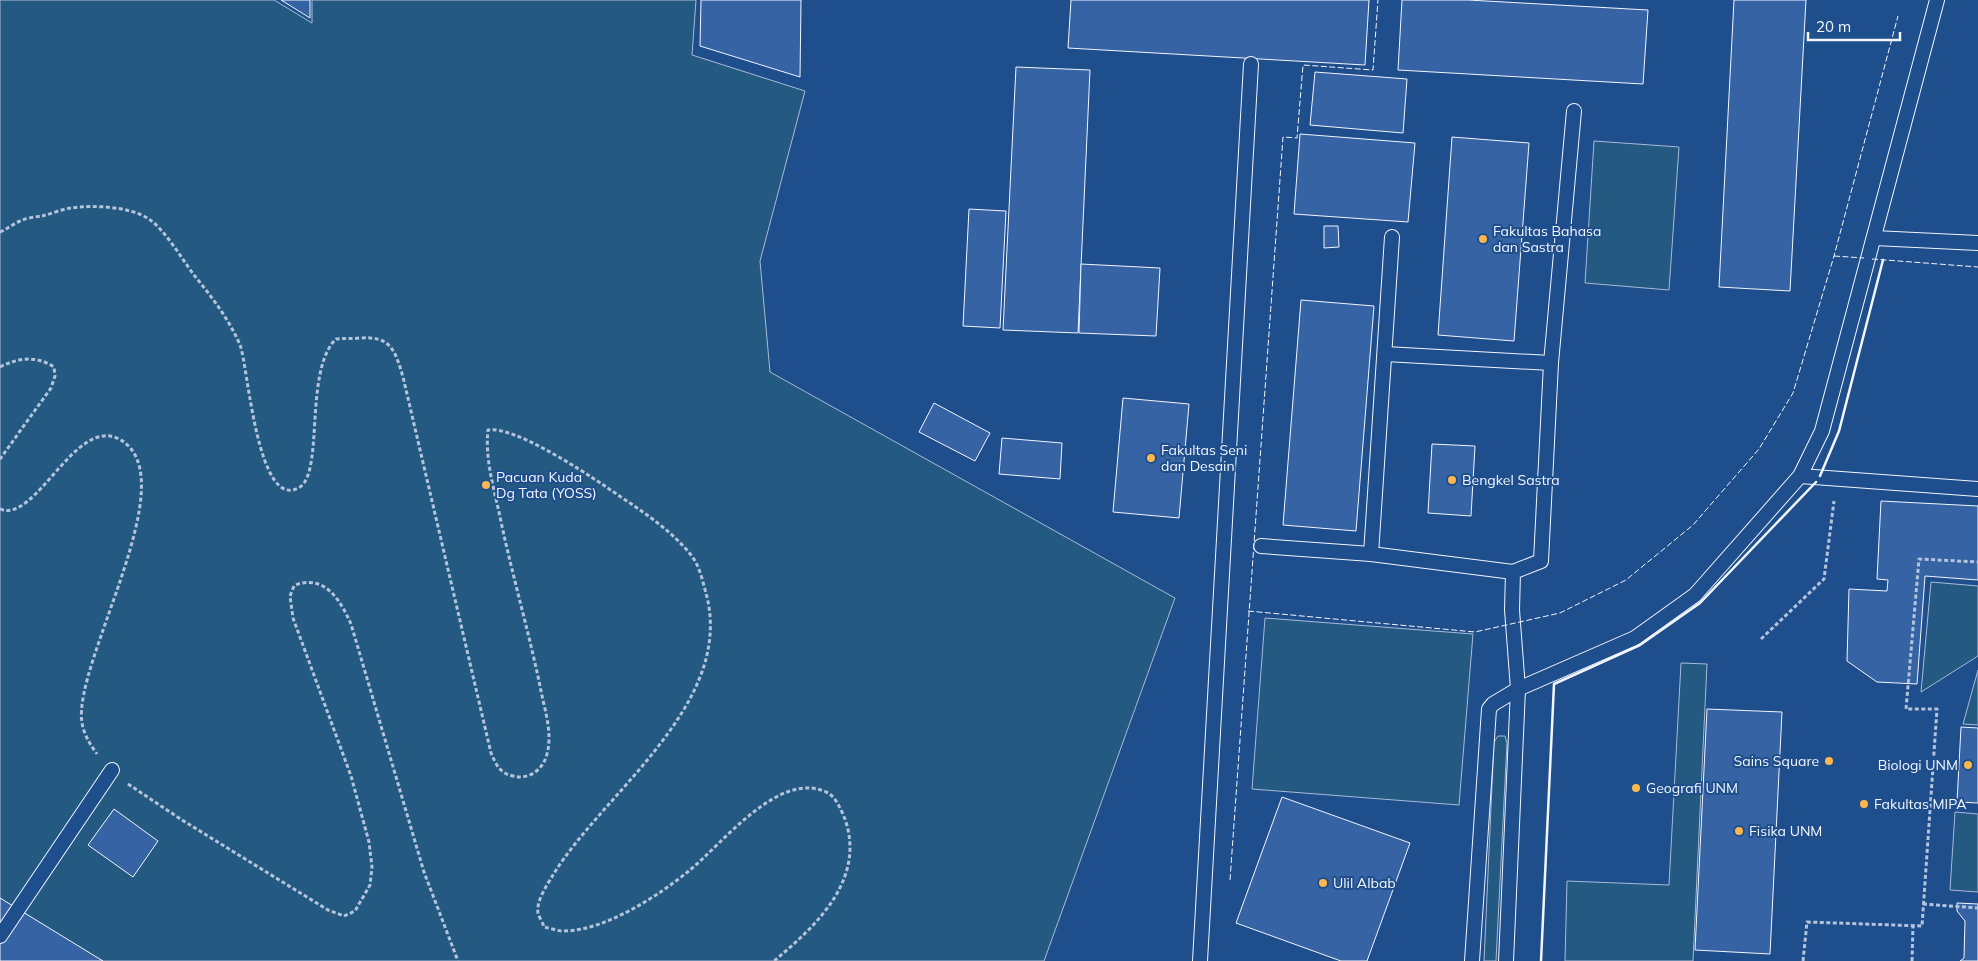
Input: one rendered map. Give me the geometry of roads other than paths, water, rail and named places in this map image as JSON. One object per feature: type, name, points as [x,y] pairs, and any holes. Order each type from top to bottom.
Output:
[{"type":"lane","points":[[1472,961],[1487,716],[1493,704],[1518,689],[1635,638],[1694,596],[1800,476],[1822,431],[1937,0]]},
{"type":"lane","points":[[1200,961],[1252,64]]},
{"type":"lane","points":[[1261,546],[1371,554],[1513,572],[1541,561],[1551,363],[1574,111]]},
{"type":"lane","points":[[1371,554],[1392,237]]},
{"type":"lane","points":[[1874,238],[1978,243]]},
{"type":"lane","points":[[1385,354],[1551,363]]},
{"type":"lane","points":[[1800,476],[1978,489]]},
{"type":"lane","points":[[1506,961],[1518,689],[1512,610],[1513,572]]},
{"type":"lane","points":[[0,936],[112,770]]},
{"type":"place","name":"Fakultas Bahasa dan Sastra","points":[[1483,239]]},
{"type":"place","name":"Fakultas Seni dan Desain","points":[[1151,458]]},
{"type":"place","name":"Bengkel Sastra","points":[[1452,480]]},
{"type":"place","name":"Pacuan Kuda Dg Tata (YOSS)","points":[[486,485]]},
{"type":"place","name":"Sains Square","points":[[1829,761]]},
{"type":"place","name":"Biologi UNM","points":[[1968,765]]},
{"type":"place","name":"Geografi UNM","points":[[1636,788]]},
{"type":"place","name":"Fakultas MIPA","points":[[1864,804]]},
{"type":"place","name":"Fisika UNM","points":[[1739,831]]},
{"type":"place","name":"Ulil Albab","points":[[1323,883]]}]
